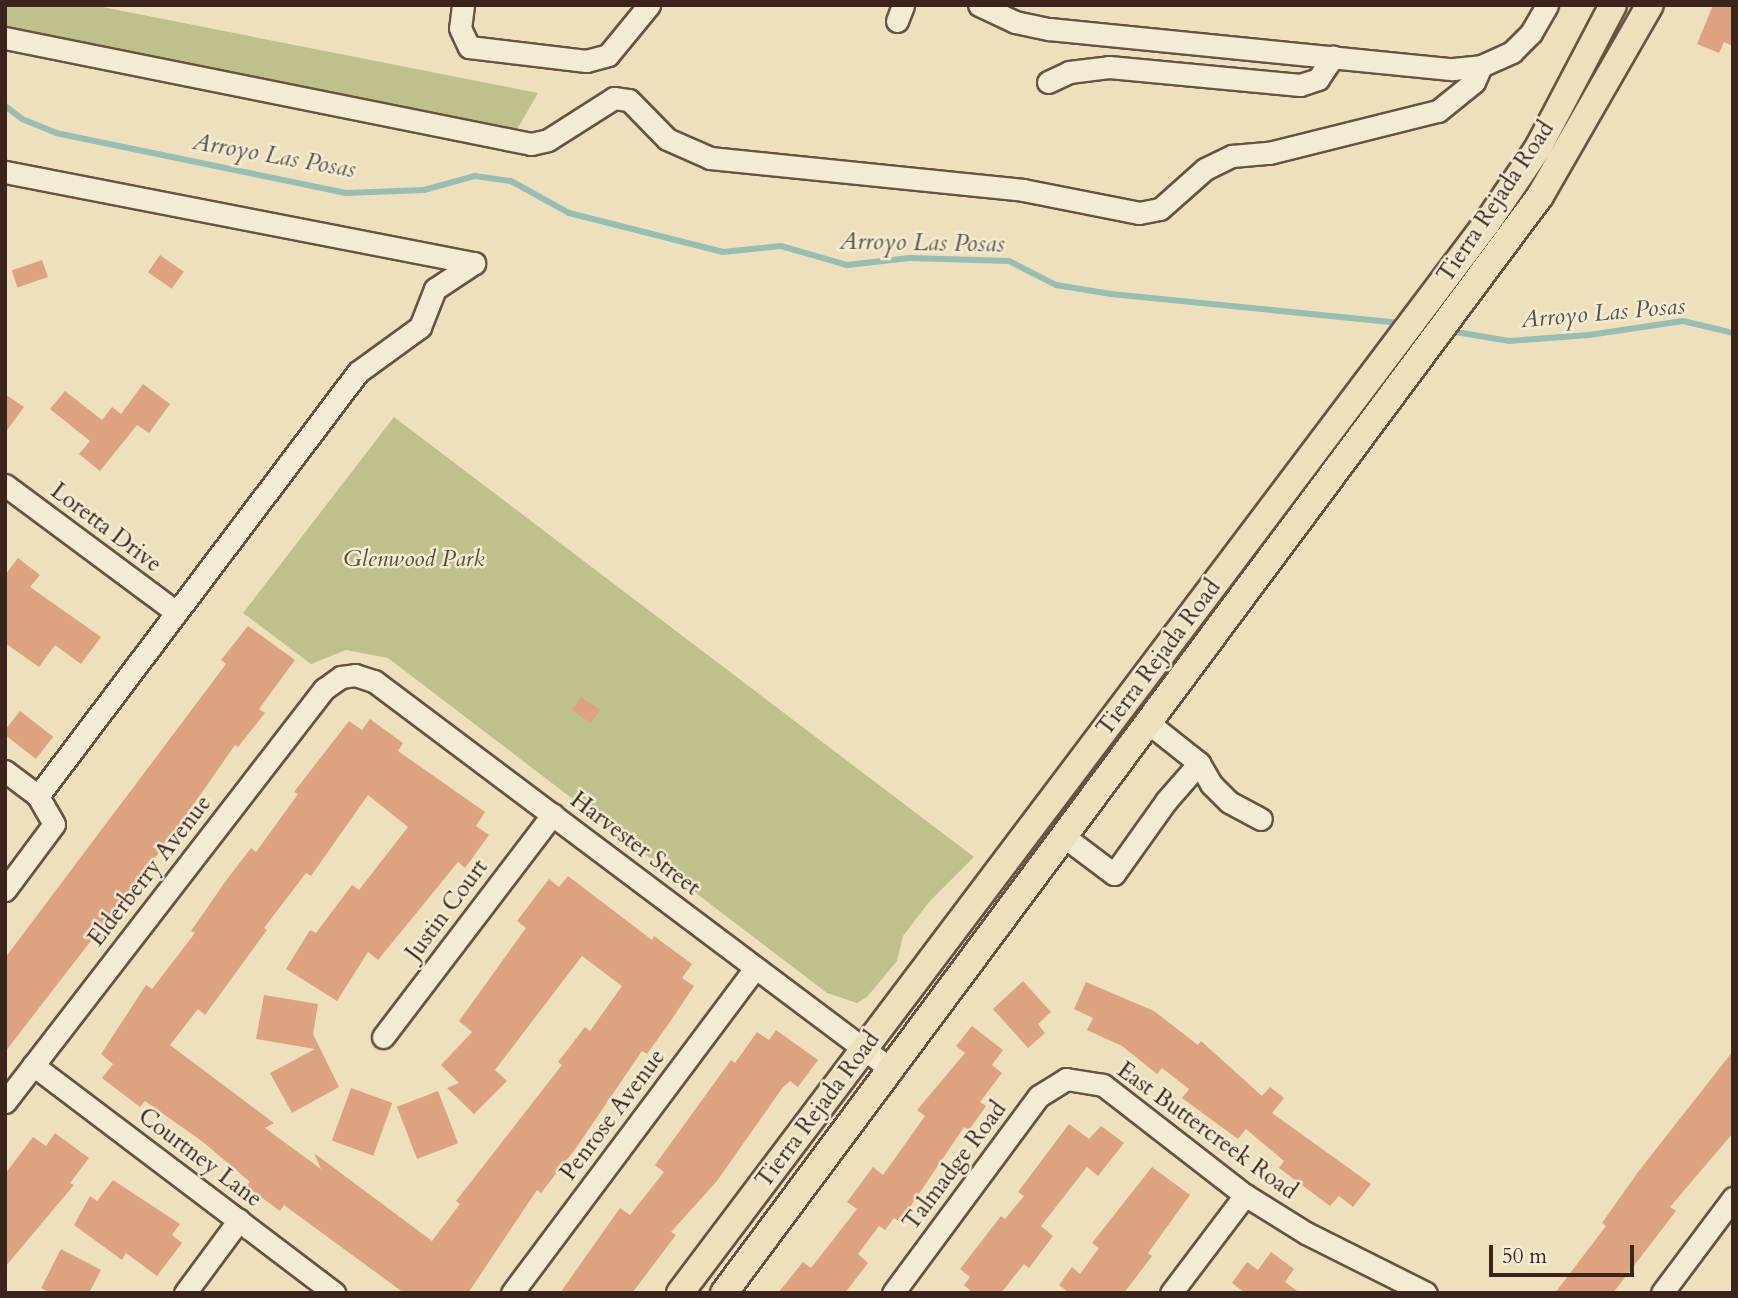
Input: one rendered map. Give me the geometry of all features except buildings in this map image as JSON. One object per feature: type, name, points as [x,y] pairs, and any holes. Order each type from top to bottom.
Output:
[{"type":"main road","name":"Tierra Rejada Road","points":[[680,1293],[1353,401],[1538,148],[1613,5]]},
{"type":"main road","name":"Tierra Rejada Road","points":[[724,1293],[892,1070],[1146,721],[1388,403],[1566,154],[1650,5]]},
{"type":"street","points":[[463,5],[460,28],[469,47],[586,61],[608,55],[649,5]]},
{"type":"street","points":[[979,5],[1015,22],[1049,29],[1453,69],[1481,66],[1511,52],[1531,33],[1547,5]]},
{"type":"street","points":[[5,38],[531,144],[548,140],[614,98],[629,100],[667,139],[710,158],[1023,190],[1139,213],[1160,209],[1205,169],[1232,156],[1269,153],[1438,111],[1474,82],[1481,66]]},
{"type":"street","points":[[1048,82],[1069,72],[1109,66],[1300,85],[1318,79],[1333,57]]},
{"type":"street","points":[[5,172],[474,263],[435,289],[420,327],[358,372],[38,796]]},
{"type":"street","name":"Loretta Drive","points":[[5,485],[176,612]]},
{"type":"street","name":"Harvester Street","points":[[341,677],[355,676],[374,681],[892,1070]]},
{"type":"street","name":"Elderberry Avenue","points":[[5,1102],[324,689],[341,677]]},
{"type":"street","points":[[1146,721],[1199,763],[1211,784],[1229,802],[1261,819]]},
{"type":"street","points":[[1062,835],[1114,874],[1166,801],[1199,763]]},
{"type":"street","points":[[5,771],[38,796],[54,824],[5,890]]},
{"type":"street","name":"Justin Court","points":[[383,1037],[553,814]]},
{"type":"street","name":"Penrose Avenue","points":[[512,1293],[755,968]]},
{"type":"street","name":"Courtney Lane","points":[[33,1065],[334,1293]]},
{"type":"street","name":"East Buttercreek Road","points":[[1066,1079],[1103,1085],[1245,1195],[1306,1233],[1426,1293]]},
{"type":"street","name":"Talmadge Road","points":[[893,1293],[1039,1097],[1066,1079]]},
{"type":"street","points":[[1171,1293],[1245,1195]]},
{"type":"street","points":[[1662,1293],[1733,1198]]},
{"type":"street","points":[[185,1293],[239,1220]]},
{"type":"green space","points":[[5,5],[92,5],[538,93],[515,133],[5,28]]},
{"type":"green space","name":"Glenwood Park","points":[[394,417],[974,857],[929,902],[903,936],[897,961],[867,997],[857,1003],[827,993],[388,658],[346,650],[311,664],[243,613]]},
{"type":"waterway","name":"Arroyo Las Posas","points":[[5,106],[22,119],[56,133],[346,193],[424,190],[475,176],[511,181],[569,213],[723,252],[781,246],[847,265],[910,258],[1009,261],[1056,285],[1111,294],[1401,323]]},
{"type":"waterway","name":"Arroyo Las Posas","points":[[1450,331],[1509,341],[1589,335],[1683,321],[1733,333]]}]
